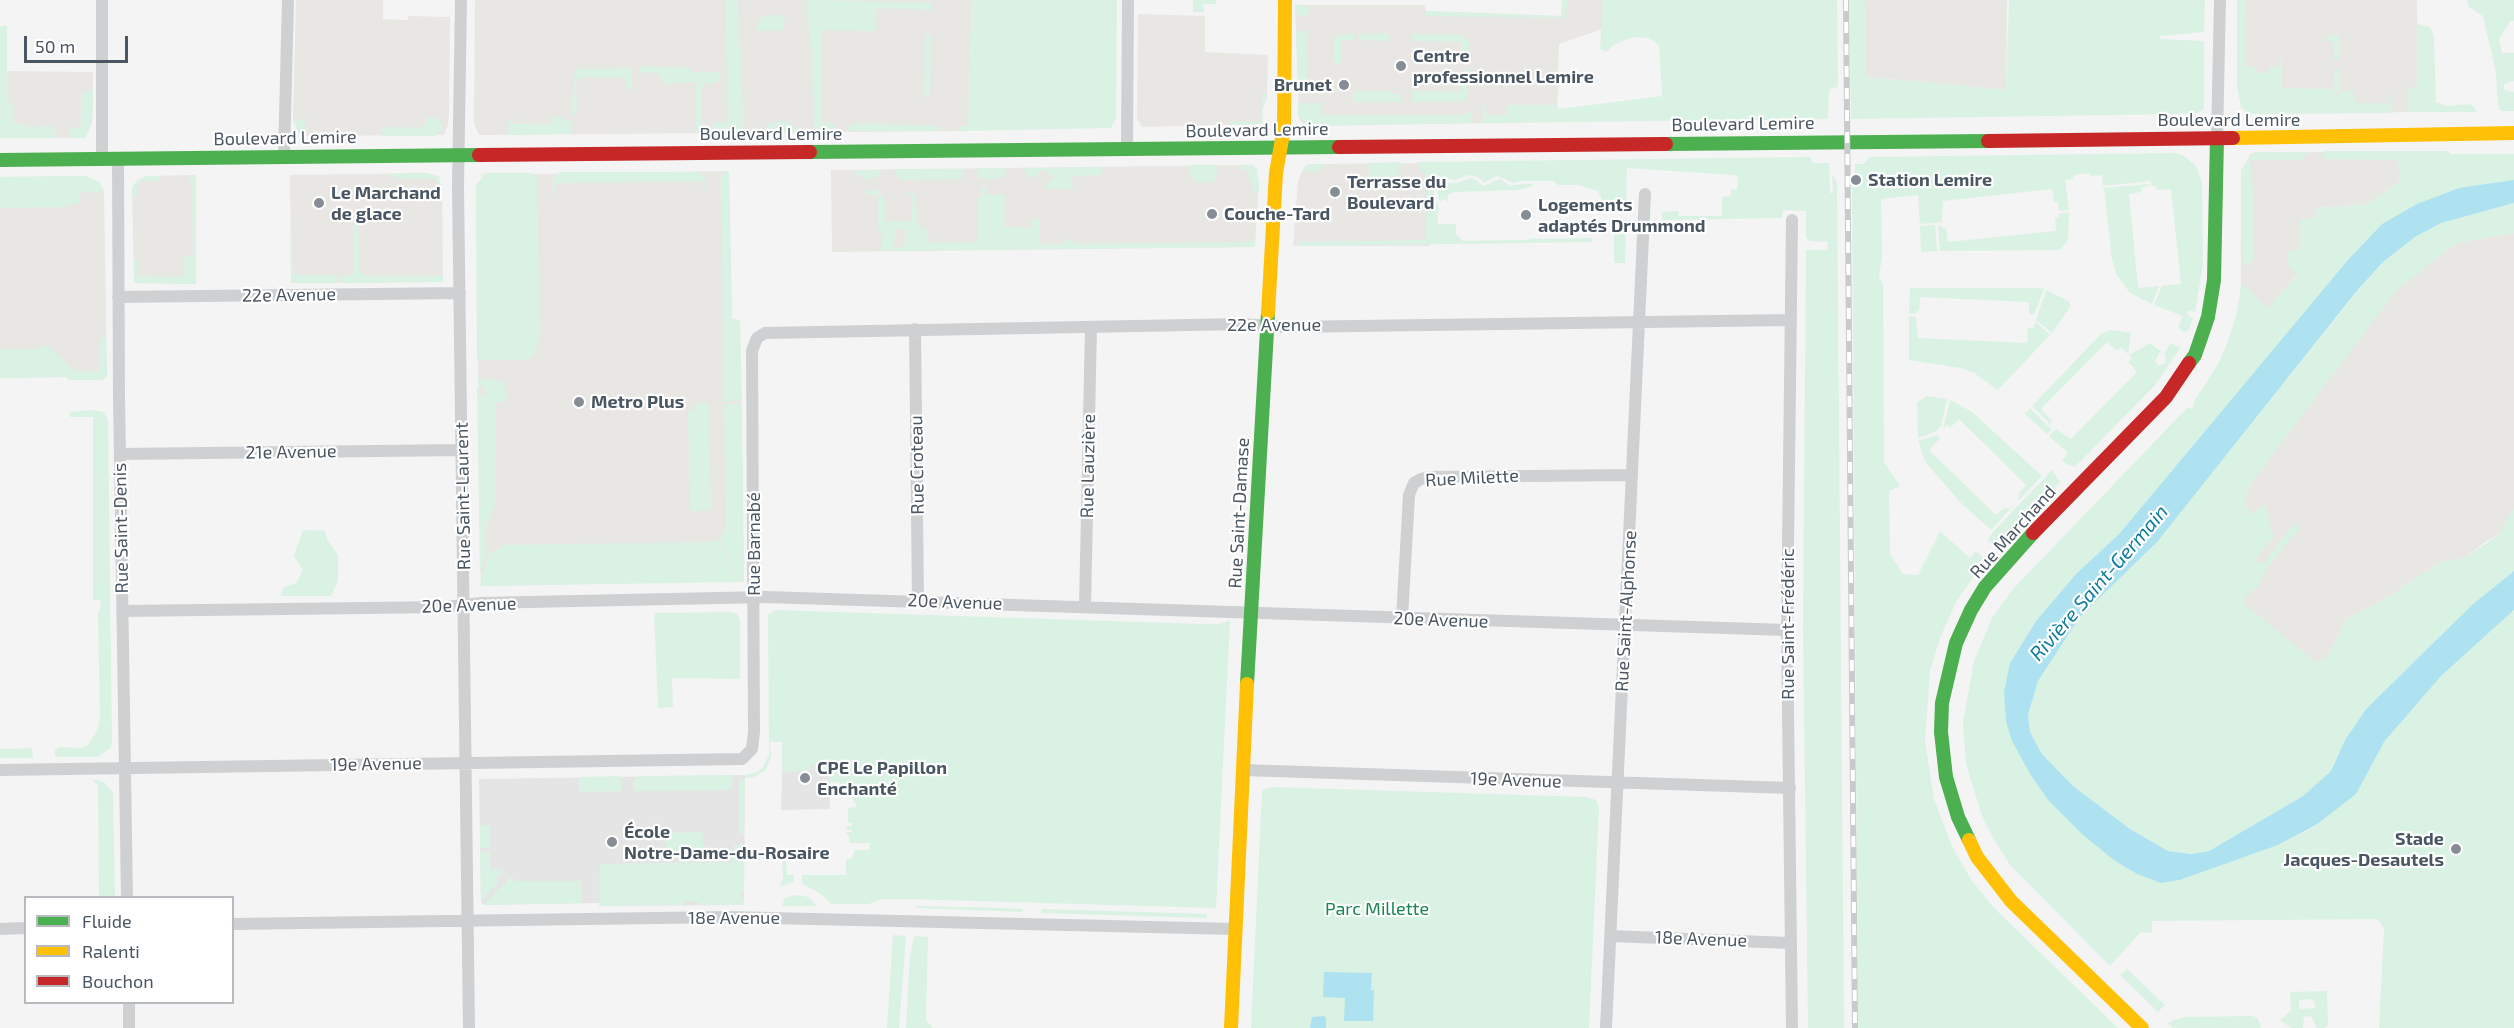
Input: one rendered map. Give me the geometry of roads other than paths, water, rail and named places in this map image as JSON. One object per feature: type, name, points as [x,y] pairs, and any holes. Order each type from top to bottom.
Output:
[{"type":"main road","name":"Rue Saint-Damase","points":[[1230,1028],[1276,173],[1284,128],[1285,0]]},
{"type":"main road","name":"Boulevard Lemire","points":[[0,160],[2217,138],[2514,133]]},
{"type":"main road","name":"Rue Marchand","points":[[2142,1028],[2011,901],[1982,864],[1961,826],[1948,787],[1942,750],[1942,703],[1956,643],[1971,610],[1985,587],[2015,552],[2166,397],[2195,355],[2208,317],[2214,280],[2217,138]]},
{"type":"street","points":[[102,0],[102,159]]},
{"type":"street","points":[[284,156],[288,0]]},
{"type":"street","name":"Rue Saint-Laurent","points":[[461,0],[460,293],[469,1028]]},
{"type":"street","points":[[1127,149],[1128,0]]},
{"type":"street","points":[[2217,138],[2220,0]]},
{"type":"street","name":"Rue Saint-Denis","points":[[118,159],[127,896]]},
{"type":"street","name":"Rue Saint-Alphonse","points":[[1606,1028],[1645,194]]},
{"type":"street","name":"Rue Saint-Frédéric","points":[[1792,220],[1787,630],[1792,1028]]},
{"type":"street","name":"22e Avenue","points":[[118,297],[460,293]]},
{"type":"street","name":"22e Avenue","points":[[759,336],[774,331],[915,328],[1268,325],[1284,327],[1790,320]]},
{"type":"street","name":"Rue Lauzière","points":[[1085,606],[1091,327]]},
{"type":"street","name":"Rue Croteau","points":[[915,328],[918,601]]},
{"type":"street","name":"Rue Barnabé","points":[[750,753],[754,732],[752,351],[759,336]]},
{"type":"street","name":"21e Avenue","points":[[120,454],[462,450]]},
{"type":"street","name":"Rue Milette","points":[[1402,618],[1409,495],[1414,483],[1421,479],[1436,477],[1632,475]]},
{"type":"street","name":"20e Avenue","points":[[122,611],[754,597],[1787,630]]},
{"type":"street","name":"19e Avenue","points":[[0,770],[737,760],[750,753]]},
{"type":"street","name":"19e Avenue","points":[[1243,771],[1790,788]]},
{"type":"street","name":"18e Avenue","points":[[234,924],[728,917],[1235,929]]},
{"type":"street","points":[[0,928],[24,928]]},
{"type":"street","name":"18e Avenue","points":[[1611,936],[1790,943]]},
{"type":"street","points":[[129,1004],[129,1028]]},
{"type":"water","name":"Rivière Saint-Germain","points":[[2514,180],[2514,203],[2441,223],[2415,237],[2383,262],[2356,292],[2158,541],[2080,617],[2038,681],[2028,715],[2030,732],[2042,754],[2073,786],[2130,829],[2168,851],[2191,854],[2209,851],[2303,796],[2331,771],[2345,740],[2366,709],[2473,604],[2514,571],[2514,610],[2441,676],[2384,742],[2356,794],[2316,825],[2278,845],[2180,880],[2161,883],[2137,874],[2115,861],[2082,834],[2048,800],[2030,774],[2012,741],[2006,721],[2004,692],[2010,663],[2036,621],[2076,574],[2119,534],[2347,261],[2382,224],[2417,204],[2459,188]]},
{"type":"water","points":[[1324,972],[1372,973],[1373,1021],[1344,1021],[1345,998],[1323,997]]},
{"type":"water","points":[[1324,1016],[1326,1028],[1310,1028],[1312,1017]]},
{"type":"railway","points":[[1846,0],[1855,1028]]},
{"type":"place","name":"Centre professionnel Lemire","points":[[1401,66]]},
{"type":"place","name":"Brunet","points":[[1344,85]]},
{"type":"place","name":"Station Lemire","points":[[1856,180]]},
{"type":"place","name":"Terrasse du Boulevard","points":[[1335,192]]},
{"type":"place","name":"Le Marchand de glace","points":[[319,203]]},
{"type":"place","name":"Couche-Tard","points":[[1212,214]]},
{"type":"place","name":"Logements adaptés Drummond","points":[[1526,215]]},
{"type":"place","name":"Metro Plus","points":[[579,402]]},
{"type":"place","name":"CPE Le Papillon Enchanté","points":[[805,778]]},
{"type":"place","name":"École Notre-Dame-du-Rosaire","points":[[612,842]]},
{"type":"place","name":"Stade Jacques-Desautels","points":[[2456,849]]},
{"type":"park label","name":"Parc Millette","points":[[1377,909]]}]
